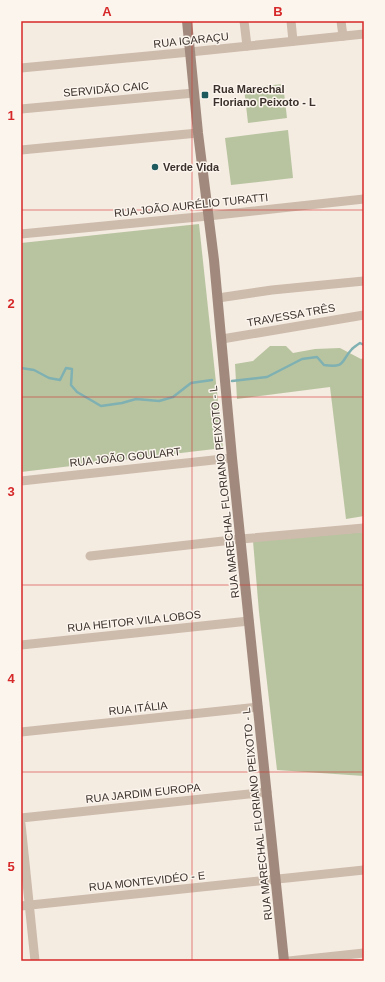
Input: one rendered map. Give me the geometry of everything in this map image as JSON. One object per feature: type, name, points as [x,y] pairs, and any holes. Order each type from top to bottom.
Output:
[{"type":"street","name":"RUA MARECHAL FLORIANO PEIXOTO - L","points":[[187,21],[198,132],[218,298],[232,458],[284,961]]},
{"type":"street","points":[[244,21],[247,46]]},
{"type":"street","points":[[291,21],[293,41]]},
{"type":"street","points":[[341,21],[342,36]]},
{"type":"street","name":"RUA IGARAÇU","points":[[21,68],[364,34]]},
{"type":"street","name":"SERVIDÃO CAIC","points":[[21,109],[194,93]]},
{"type":"street","points":[[21,150],[198,132]]},
{"type":"street","name":"RUA JOÃO AURÉLIO TURATTI","points":[[21,234],[364,199]]},
{"type":"street","points":[[218,298],[272,290],[364,281]]},
{"type":"street","name":"TRAVESSA TRÊS","points":[[222,339],[364,314]]},
{"type":"street","name":"RUA JOÃO GOULART","points":[[21,481],[232,458]]},
{"type":"street","points":[[90,556],[241,539],[364,528]]},
{"type":"street","name":"RUA HEITOR VILA LOBOS","points":[[21,645],[249,621]]},
{"type":"street","name":"RUA ITÁLIA","points":[[21,732],[258,707]]},
{"type":"street","name":"RUA JARDIM EUROPA","points":[[21,818],[267,792]]},
{"type":"street","points":[[21,824],[25,906],[35,961]]},
{"type":"street","name":"RUA MONTEVIDÉO - E","points":[[25,906],[364,870]]},
{"type":"street","points":[[289,961],[364,954]]},
{"type":"green space","points":[[283,84],[287,118],[248,123],[244,88]]},
{"type":"green space","points":[[288,130],[293,178],[231,185],[225,138]]},
{"type":"green space","points":[[199,224],[223,448],[21,472],[21,243]]},
{"type":"green space","points":[[270,346],[286,346],[293,353],[315,349],[340,348],[361,359],[364,358],[364,516],[346,519],[330,387],[237,399],[235,364],[253,361]]},
{"type":"green space","points":[[364,532],[364,776],[277,770],[259,612],[253,541]]},
{"type":"waterway","points":[[232,381],[267,377],[302,359],[317,357],[324,365],[336,366],[342,363],[348,354],[360,343],[364,345]]},
{"type":"waterway","points":[[21,368],[34,370],[49,378],[60,380],[66,368],[72,369],[71,385],[77,392],[101,406],[136,399],[159,401],[173,397],[191,383],[212,380]]},
{"type":"place","name":"Rua Marechal Floriano Peixoto - L","points":[[205,95]]},
{"type":"place","name":"Verde Vida","points":[[155,167]]}]
